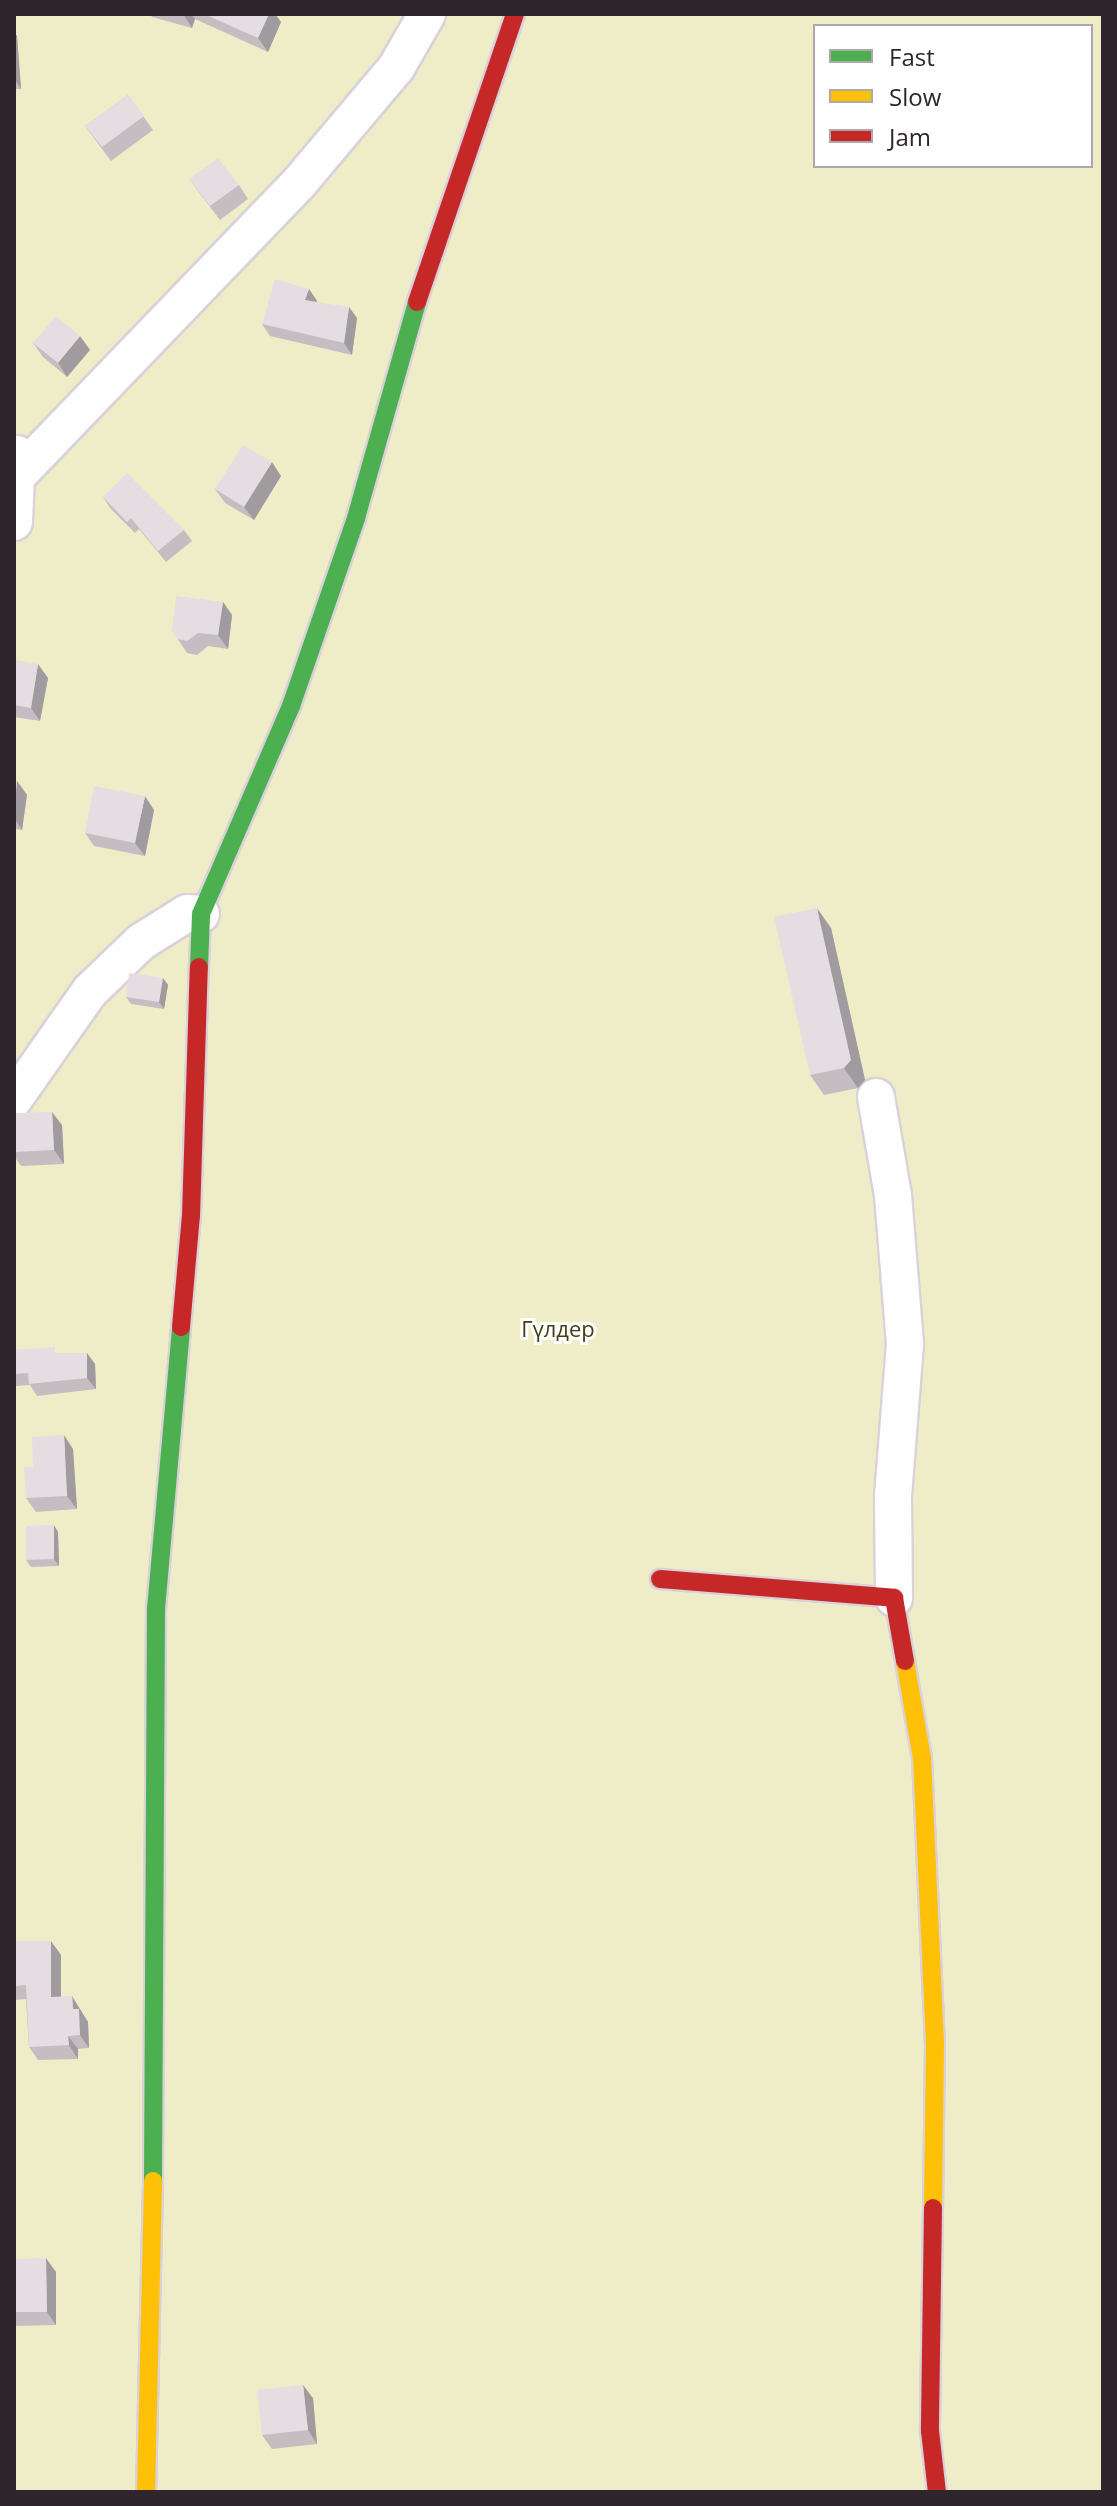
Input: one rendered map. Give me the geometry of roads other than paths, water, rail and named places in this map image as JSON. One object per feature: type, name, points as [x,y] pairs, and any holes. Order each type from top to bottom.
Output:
[{"type":"street","points":[[14,522],[16,460],[299,183],[396,68],[427,14]]},
{"type":"street","points":[[146,2492],[158,1943],[156,1609],[191,1216],[201,914],[291,706],[356,518],[426,270],[515,14]]},
{"type":"street","points":[[14,1099],[90,991],[141,942],[187,913],[201,914]]},
{"type":"street","points":[[876,1097],[893,1195],[905,1344],[893,1498],[894,1598],[924,1790],[935,2045],[930,2431],[937,2492]]},
{"type":"street","points":[[660,1579],[894,1598]]},
{"type":"park label","name":"Гүлдер","points":[[558,1329]]}]
